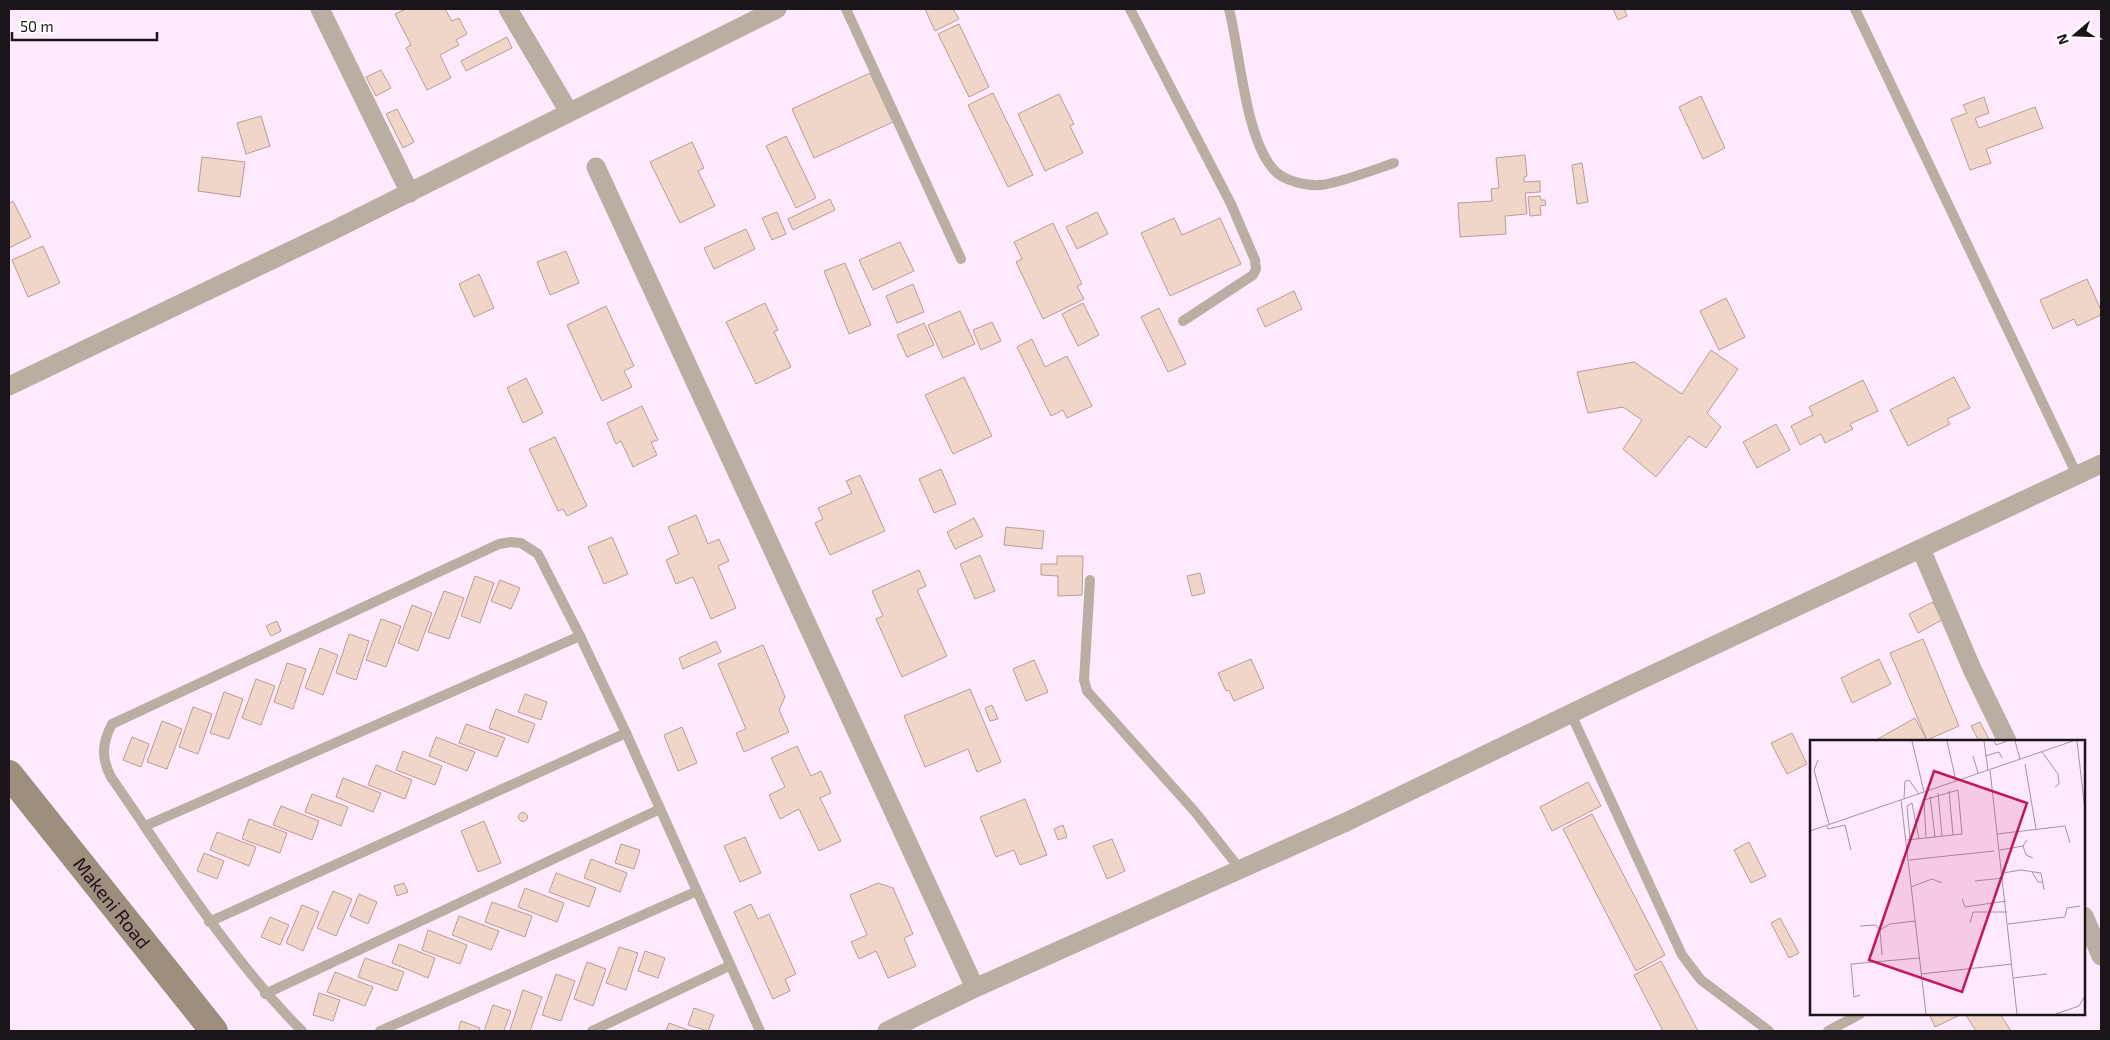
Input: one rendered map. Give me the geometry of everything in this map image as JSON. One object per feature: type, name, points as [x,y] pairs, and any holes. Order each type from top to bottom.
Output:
[{"type":"main road","name":"Makeni Road","points":[[13,787],[214,1031]]},
{"type":"street","points":[[320,9],[410,193]]},
{"type":"street","points":[[508,9],[569,112]]},
{"type":"street","points":[[9,386],[410,193],[777,9]]},
{"type":"street","points":[[596,168],[975,988]]},
{"type":"street","points":[[887,1031],[975,988],[1346,822],[2101,464]]},
{"type":"street","points":[[1921,549],[1972,669],[2007,740]]},
{"type":"street","points":[[2085,918],[2101,956]]},
{"type":"lane","points":[[846,9],[961,259]]},
{"type":"lane","points":[[1130,9],[1231,204],[1255,260],[1256,269],[1253,275],[1183,321]]},
{"type":"lane","points":[[1229,9],[1251,121],[1259,145],[1274,171],[1293,182],[1321,185],[1394,163]]},
{"type":"lane","points":[[1855,9],[2077,475]]},
{"type":"lane","points":[[302,1031],[265,994],[209,922],[105,766],[104,740],[112,724],[499,544],[512,542],[521,543],[538,554],[580,636],[626,733],[695,892],[760,1031]]},
{"type":"lane","points":[[1090,580],[1084,680],[1088,691],[1196,813],[1240,869]]},
{"type":"lane","points":[[144,826],[580,636]]},
{"type":"lane","points":[[1571,714],[1682,955],[1701,980],[1769,1031]]},
{"type":"lane","points":[[209,922],[626,733]]},
{"type":"lane","points":[[265,994],[660,809]]},
{"type":"lane","points":[[380,1031],[695,892]]},
{"type":"lane","points":[[592,1031],[729,966]]},
{"type":"lane","points":[[1828,1031],[1858,1015]]},
{"type":"building","points":[[406,9],[445,9],[452,21],[459,18],[467,34],[456,40],[459,45],[440,55],[451,78],[427,90],[406,48],[411,45],[395,14]]},
{"type":"building","points":[[925,9],[953,9],[959,19],[935,31]]},
{"type":"building","points":[[1613,9],[1624,9],[1627,16],[1618,20]]},
{"type":"building","points":[[959,24],[989,87],[969,97],[938,34]]},
{"type":"building","points":[[507,37],[512,48],[466,71],[461,61]]},
{"type":"building","points":[[381,70],[391,88],[376,96],[366,77]]},
{"type":"building","points":[[870,73],[893,122],[814,158],[792,109]]},
{"type":"building","points":[[993,93],[1033,175],[1008,187],[968,105]]},
{"type":"building","points":[[1059,94],[1074,124],[1070,126],[1083,153],[1045,171],[1018,114]]},
{"type":"building","points":[[1701,96],[1725,148],[1703,159],[1679,107]]},
{"type":"building","points":[[1984,97],[1989,113],[1975,118],[1979,128],[2035,107],[2043,128],[1986,149],[1991,163],[1970,170],[1951,119],[1967,113],[1963,105]]},
{"type":"building","points":[[397,109],[414,142],[403,148],[386,114]]},
{"type":"building","points":[[261,116],[270,146],[246,154],[237,123]]},
{"type":"building","points":[[786,136],[816,198],[796,208],[766,146]]},
{"type":"building","points":[[692,142],[704,168],[698,171],[715,206],[680,223],[650,162]]},
{"type":"building","points":[[1525,155],[1527,176],[1524,177],[1524,182],[1540,181],[1540,192],[1525,193],[1527,214],[1505,216],[1506,234],[1460,237],[1458,203],[1492,201],[1491,189],[1499,188],[1496,158]]},
{"type":"building","points":[[202,157],[245,162],[240,197],[198,191]]},
{"type":"building","points":[[1582,163],[1588,202],[1577,204],[1572,165]]},
{"type":"building","points":[[1540,196],[1541,200],[1545,200],[1546,205],[1540,206],[1541,215],[1530,216],[1528,197]]},
{"type":"building","points":[[830,199],[835,210],[793,230],[788,219]]},
{"type":"building","points":[[13,201],[31,237],[9,248],[9,204]]},
{"type":"building","points":[[777,212],[786,234],[772,240],[762,218]]},
{"type":"building","points":[[1097,212],[1108,234],[1077,249],[1066,227]]},
{"type":"building","points":[[1174,218],[1182,235],[1220,218],[1241,264],[1170,296],[1141,233]]},
{"type":"building","points":[[1053,223],[1082,284],[1077,286],[1084,299],[1043,319],[1016,262],[1022,259],[1014,242]]},
{"type":"building","points":[[746,229],[755,249],[714,269],[704,248]]},
{"type":"building","points":[[900,242],[914,271],[873,290],[859,260]]},
{"type":"building","points":[[43,246],[60,283],[28,297],[12,260]]},
{"type":"building","points":[[566,251],[579,283],[550,295],[537,262]]},
{"type":"building","points":[[845,263],[871,325],[849,334],[824,271]]},
{"type":"building","points":[[479,274],[494,308],[474,317],[459,284]]},
{"type":"building","points":[[2087,279],[2101,310],[2101,315],[2077,326],[2074,319],[2053,329],[2040,300]]},
{"type":"building","points":[[913,284],[924,312],[897,323],[886,296]]},
{"type":"building","points":[[1294,291],[1302,309],[1265,327],[1257,309]]},
{"type":"building","points":[[1726,298],[1745,337],[1719,350],[1700,311]]},
{"type":"building","points":[[765,303],[778,330],[774,332],[791,367],[756,384],[726,322]]},
{"type":"building","points":[[1083,303],[1099,335],[1078,346],[1062,314]]},
{"type":"building","points":[[606,306],[634,366],[624,371],[632,387],[602,401],[567,325]]},
{"type":"building","points":[[1159,308],[1186,364],[1168,372],[1141,317]]},
{"type":"building","points":[[960,311],[975,344],[943,358],[928,325]]},
{"type":"building","points":[[992,322],[1001,341],[981,350],[973,330]]},
{"type":"building","points":[[924,323],[934,345],[907,357],[897,335]]},
{"type":"building","points":[[1032,339],[1045,367],[1067,356],[1092,406],[1067,418],[1063,410],[1051,416],[1017,347]]},
{"type":"building","points":[[1711,350],[1738,369],[1707,413],[1721,427],[1706,448],[1689,436],[1656,477],[1623,449],[1642,420],[1623,407],[1588,413],[1577,372],[1634,362],[1682,394]]},
{"type":"building","points":[[964,377],[992,436],[953,454],[925,395]]},
{"type":"building","points":[[1954,377],[1970,408],[1947,419],[1950,424],[1908,446],[1890,410]]},
{"type":"building","points":[[526,378],[543,413],[523,423],[507,388]]},
{"type":"building","points":[[1863,380],[1878,411],[1850,424],[1853,429],[1825,443],[1821,434],[1800,445],[1791,426],[1813,415],[1809,407]]},
{"type":"building","points":[[642,406],[658,440],[651,442],[657,455],[633,467],[621,441],[616,444],[607,423]]},
{"type":"building","points":[[1776,424],[1790,450],[1757,468],[1743,442]]},
{"type":"building","points":[[555,437],[587,506],[567,516],[563,509],[558,511],[529,449]]},
{"type":"building","points":[[941,469],[956,504],[934,513],[919,479]]},
{"type":"building","points":[[860,475],[885,531],[830,555],[815,523],[823,519],[818,508],[852,493],[846,481]]},
{"type":"building","points":[[696,515],[708,544],[719,539],[729,561],[718,566],[736,608],[711,619],[693,577],[676,584],[666,560],[679,554],[668,527]]},
{"type":"building","points":[[974,518],[983,536],[955,549],[947,532]]},
{"type":"building","points":[[1006,527],[1044,531],[1042,549],[1004,545]]},
{"type":"building","points":[[612,537],[628,574],[604,584],[588,547]]},
{"type":"building","points":[[980,555],[995,591],[975,599],[960,564]]},
{"type":"building","points":[[1057,556],[1083,556],[1082,595],[1058,596],[1058,576],[1041,575],[1041,564],[1057,564]]},
{"type":"building","points":[[919,570],[926,586],[917,590],[947,656],[902,677],[876,619],[883,616],[872,591]]},
{"type":"building","points":[[1200,573],[1205,593],[1192,596],[1187,576]]},
{"type":"building","points":[[475,576],[494,583],[480,623],[461,616]]},
{"type":"building","points":[[500,580],[520,588],[511,609],[491,601]]},
{"type":"building","points":[[444,591],[464,598],[449,639],[428,632]]},
{"type":"building","points":[[1933,602],[1942,620],[1918,633],[1909,614]]},
{"type":"building","points":[[412,605],[432,613],[418,651],[398,643]]},
{"type":"building","points":[[381,619],[401,626],[386,667],[366,660]]},
{"type":"building","points":[[277,621],[281,631],[271,636],[266,626]]},
{"type":"building","points":[[349,634],[369,641],[356,680],[336,673]]},
{"type":"building","points":[[1923,639],[1959,726],[1927,740],[1890,653]]},
{"type":"building","points":[[716,641],[721,652],[683,669],[679,658]]},
{"type":"building","points":[[763,645],[785,697],[779,710],[789,732],[744,752],[736,733],[746,729],[718,664]]},
{"type":"building","points":[[320,648],[338,655],[323,695],[305,688]]},
{"type":"building","points":[[1251,659],[1264,688],[1234,701],[1229,690],[1226,691],[1218,673]]},
{"type":"building","points":[[1879,659],[1891,684],[1852,703],[1841,678]]},
{"type":"building","points":[[1034,660],[1048,692],[1026,701],[1013,669]]},
{"type":"building","points":[[287,663],[306,669],[293,709],[274,702]]},
{"type":"building","points":[[256,679],[275,686],[261,725],[242,718]]},
{"type":"building","points":[[970,689],[1001,762],[977,772],[968,749],[925,767],[904,716]]},
{"type":"building","points":[[224,692],[243,699],[229,739],[210,733]]},
{"type":"building","points":[[525,694],[547,702],[541,720],[518,712]]},
{"type":"building","points":[[992,705],[998,719],[990,721],[985,708]]},
{"type":"building","points":[[193,707],[212,714],[198,754],[179,747]]},
{"type":"building","points":[[496,709],[535,724],[528,743],[489,728]]},
{"type":"building","points":[[1915,718],[1927,740],[1876,740]]},
{"type":"building","points":[[162,721],[182,729],[167,769],[147,762]]},
{"type":"building","points":[[1980,722],[1989,740],[1978,740],[1971,726]]},
{"type":"building","points":[[466,724],[505,738],[497,757],[459,743]]},
{"type":"building","points":[[682,727],[697,763],[678,771],[664,735]]},
{"type":"building","points":[[1792,733],[1807,764],[1787,774],[1771,743]]},
{"type":"building","points":[[132,737],[149,744],[141,767],[123,760]]},
{"type":"building","points":[[436,737],[475,752],[467,771],[429,756]]},
{"type":"building","points":[[797,746],[811,776],[821,771],[831,793],[820,798],[841,841],[819,851],[799,809],[780,819],[769,795],[785,787],[771,758]]},
{"type":"building","points":[[403,751],[442,766],[435,785],[396,770]]},
{"type":"building","points":[[376,765],[412,780],[405,799],[368,785]]},
{"type":"building","points":[[343,778],[381,793],[373,812],[336,797]]},
{"type":"building","points":[[1588,782],[1601,806],[1552,831],[1540,807]]},
{"type":"building","points":[[312,794],[348,807],[341,826],[305,812]]},
{"type":"building","points":[[1025,799],[1047,855],[1020,865],[1014,850],[996,857],[980,817]]},
{"type":"building","points":[[281,806],[319,821],[312,840],[273,825]]},
{"type":"building","points":[[523,813],[527,817],[523,821],[519,817]]},
{"type":"building","points":[[1592,814],[1665,955],[1636,971],[1563,829]]},
{"type":"building","points":[[249,819],[287,833],[280,853],[242,839]]},
{"type":"building","points":[[484,821],[501,863],[478,872],[461,831]]},
{"type":"building","points":[[1063,825],[1067,837],[1058,840],[1054,829]]},
{"type":"building","points":[[217,832],[256,847],[249,866],[210,850]]},
{"type":"building","points":[[745,837],[761,873],[740,882],[724,846]]},
{"type":"building","points":[[1112,839],[1125,871],[1107,879],[1093,846]]},
{"type":"building","points":[[1749,842],[1766,876],[1751,883],[1734,850]]},
{"type":"building","points":[[621,844],[640,850],[634,869],[615,863]]},
{"type":"building","points":[[204,853],[224,861],[217,879],[197,871]]},
{"type":"building","points":[[591,859],[627,873],[620,892],[584,878]]},
{"type":"building","points":[[556,873],[596,888],[589,907],[549,892]]},
{"type":"building","points":[[404,883],[408,892],[397,896],[394,886]]},
{"type":"building","points":[[878,883],[893,888],[913,934],[904,938],[916,966],[888,978],[876,951],[859,959],[851,942],[867,935],[850,895]]},
{"type":"building","points":[[525,888],[564,903],[557,922],[518,907]]},
{"type":"building","points":[[333,891],[352,899],[336,936],[317,928]]},
{"type":"building","points":[[359,894],[377,902],[368,924],[350,916]]},
{"type":"building","points":[[492,902],[532,916],[525,937],[485,922]]},
{"type":"building","points":[[751,904],[758,919],[769,914],[796,974],[785,979],[790,991],[773,999],[734,912]]},
{"type":"building","points":[[302,905],[319,912],[303,951],[286,943]]},
{"type":"building","points":[[459,916],[499,931],[491,950],[452,935]]},
{"type":"building","points":[[270,917],[289,925],[280,945],[261,937]]},
{"type":"building","points":[[1780,918],[1799,953],[1789,958],[1771,923]]},
{"type":"building","points":[[428,930],[467,945],[460,964],[422,950]]},
{"type":"building","points":[[399,944],[435,958],[428,978],[392,963]]},
{"type":"building","points":[[619,947],[638,953],[626,990],[606,983]]},
{"type":"building","points":[[645,951],[665,958],[658,978],[638,971]]},
{"type":"building","points":[[365,958],[404,972],[397,991],[358,977]]},
{"type":"building","points":[[1661,961],[1698,1031],[1663,1031],[1634,975]]},
{"type":"building","points":[[587,962],[606,969],[593,1006],[574,999]]},
{"type":"building","points":[[335,972],[373,987],[365,1006],[327,992]]},
{"type":"building","points":[[556,974],[575,981],[561,1021],[542,1015]]},
{"type":"building","points":[[523,990],[542,997],[530,1031],[510,1030]]},
{"type":"building","points":[[319,993],[340,1000],[333,1021],[313,1015]]},
{"type":"building","points":[[493,1005],[511,1011],[504,1031],[484,1031]]},
{"type":"building","points":[[694,1008],[714,1015],[708,1031],[688,1025]]},
{"type":"building","points":[[1929,1015],[1960,1015],[1935,1027]]},
{"type":"building","points":[[1966,1015],[2001,1015],[2011,1031],[1976,1031]]},
{"type":"building","points":[[461,1021],[480,1028],[479,1031],[458,1031]]},
{"type":"building","points":[[669,1023],[691,1031],[666,1031]]}]
